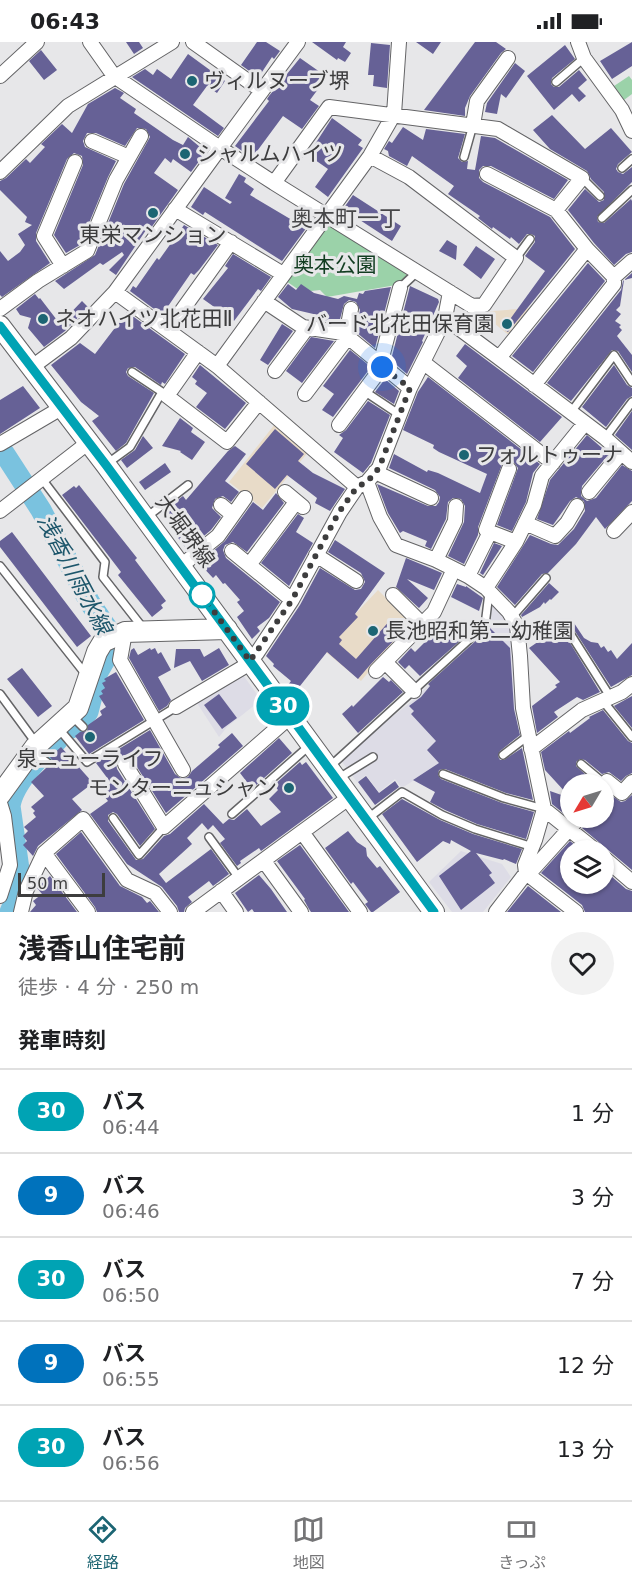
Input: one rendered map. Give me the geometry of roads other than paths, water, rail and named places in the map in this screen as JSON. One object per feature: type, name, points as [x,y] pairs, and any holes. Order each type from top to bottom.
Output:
[{"type":"main road","name":"大堀堺線","points":[[0,326],[146,518],[311,744],[337,770],[350,797],[434,912]]},
{"type":"main road","points":[[0,795],[74,722],[97,652],[123,635],[227,629]]},
{"type":"street","points":[[90,42],[114,76],[220,148],[472,306],[484,305],[516,258],[409,177],[370,156]]},
{"type":"street","points":[[0,172],[68,106],[172,42]]},
{"type":"street","points":[[193,42],[262,91]]},
{"type":"street","points":[[32,367],[72,338],[115,292],[298,42]]},
{"type":"street","points":[[217,366],[370,156],[394,114],[399,42]]},
{"type":"street","points":[[578,42],[584,58],[622,110],[632,130]]},
{"type":"street","points":[[0,76],[33,43]]},
{"type":"street","points":[[473,125],[477,101],[508,58]]},
{"type":"street","points":[[274,183],[329,107],[498,129],[582,178],[556,210]]},
{"type":"street","points":[[0,309],[87,251],[116,180],[141,136]]},
{"type":"street","points":[[92,141],[129,157]]},
{"type":"street","points":[[63,266],[44,236],[75,162]]},
{"type":"street","points":[[487,174],[556,210],[587,249],[614,277],[614,284],[534,385]]},
{"type":"street","points":[[176,208],[283,273]]},
{"type":"street","points":[[168,330],[231,242]]},
{"type":"street","points":[[499,358],[587,249]]},
{"type":"street","points":[[614,277],[632,261]]},
{"type":"street","points":[[339,425],[381,366],[400,288]]},
{"type":"street","points":[[115,292],[217,366],[259,402],[367,480],[431,498]]},
{"type":"street","points":[[176,707],[250,661],[292,600],[339,512],[367,480],[445,318],[450,292]]},
{"type":"street","points":[[264,301],[307,328],[343,333],[410,388]]},
{"type":"street","points":[[305,394],[345,341],[351,309]]},
{"type":"street","points":[[445,318],[571,411],[626,458],[589,492]]},
{"type":"street","points":[[275,371],[307,328]]},
{"type":"street","points":[[198,352],[165,394],[227,442],[259,402]]},
{"type":"street","points":[[424,363],[553,463]]},
{"type":"street","points":[[0,444],[63,407]]},
{"type":"street","points":[[488,589],[525,524],[534,505],[542,477],[585,423]]},
{"type":"street","points":[[0,511],[89,442]]},
{"type":"street","points":[[509,470],[486,530],[516,542]]},
{"type":"street","points":[[367,480],[380,517],[396,545],[436,560],[488,589],[512,617],[517,627],[523,708],[544,809],[525,865],[526,873],[576,912]]},
{"type":"street","points":[[249,565],[300,504],[285,492]]},
{"type":"street","points":[[181,566],[218,536],[245,498]]},
{"type":"street","points":[[220,505],[233,515]]},
{"type":"street","points":[[436,560],[455,520],[456,506]]},
{"type":"street","points":[[525,524],[555,536],[577,506]]},
{"type":"street","points":[[614,531],[632,512]]},
{"type":"street","points":[[468,576],[490,532]]},
{"type":"street","points":[[232,551],[292,600]]},
{"type":"street","points":[[316,555],[356,581]]},
{"type":"street","points":[[414,691],[380,667],[434,612],[454,569]]},
{"type":"street","points":[[393,595],[422,624]]},
{"type":"street","points":[[123,635],[120,660],[183,770]]},
{"type":"street","points":[[530,742],[582,710],[622,692],[632,684]]},
{"type":"street","points":[[125,764],[164,827],[291,716]]},
{"type":"street","points":[[614,787],[627,797],[632,782]]},
{"type":"street","points":[[194,912],[350,797]]},
{"type":"street","points":[[0,803],[4,816],[10,865],[2,890],[26,891]]},
{"type":"street","points":[[544,809],[582,840]]},
{"type":"street","points":[[21,912],[26,891],[44,853],[83,819],[127,880],[155,893],[170,912]]},
{"type":"street","points":[[496,912],[526,873],[534,868],[570,830]]},
{"type":"street","points":[[302,832],[360,912]]},
{"type":"street","points":[[44,853],[88,912]]},
{"type":"street","points":[[264,861],[301,912]]},
{"type":"street","points":[[614,866],[632,882]]},
{"type":"street","points":[[221,891],[236,912]]},
{"type":"lane","points":[[556,82],[584,58]]},
{"type":"lane","points":[[464,157],[473,125]]},
{"type":"lane","points":[[622,168],[632,159]]},
{"type":"lane","points":[[582,178],[600,196]]},
{"type":"lane","points":[[602,218],[632,190]]},
{"type":"lane","points":[[516,258],[530,239]]},
{"type":"lane","points":[[400,288],[417,272]]},
{"type":"lane","points":[[571,411],[614,356],[632,382]]},
{"type":"lane","points":[[106,465],[130,447],[165,394],[132,372]]},
{"type":"lane","points":[[364,391],[400,415]]},
{"type":"lane","points":[[605,438],[632,402]]},
{"type":"lane","points":[[146,518],[188,485]]},
{"type":"lane","points":[[33,486],[105,561],[103,577],[123,635]]},
{"type":"lane","points":[[0,566],[88,678]]},
{"type":"lane","points":[[512,617],[546,578]]},
{"type":"lane","points":[[337,770],[414,691],[486,625],[488,589]]},
{"type":"lane","points":[[566,627],[607,699],[632,737]]},
{"type":"lane","points":[[0,694],[40,755]]},
{"type":"lane","points":[[74,722],[87,762],[176,707]]},
{"type":"lane","points":[[503,755],[530,742]]},
{"type":"lane","points":[[232,814],[311,744]]},
{"type":"lane","points":[[337,770],[373,757]]},
{"type":"lane","points":[[581,764],[592,774]]},
{"type":"lane","points":[[443,774],[471,787],[544,809]]},
{"type":"lane","points":[[367,819],[402,792],[475,829],[532,847]]},
{"type":"lane","points":[[113,818],[140,855],[164,827]]},
{"type":"lane","points":[[209,837],[239,878]]},
{"type":"waterway","name":"浅香川雨水線","points":[[4,453],[41,510],[90,603],[107,628],[113,646],[98,672],[88,712],[71,728]]},
{"type":"waterway","name":"浅香川雨水線","points":[[10,912],[18,893],[20,876],[10,806],[12,798],[28,771],[57,741]]},
{"type":"place","name":"ヴィルヌーブ堺","points":[[192,81]]},
{"type":"place","name":"シャルムハイツ","points":[[185,154]]},
{"type":"place","name":"東栄マンション","points":[[153,213]]},
{"type":"place","name":"ネオハイツ北花田Ⅱ","points":[[43,319]]},
{"type":"place","name":"バード北花田保育園","points":[[507,324]]},
{"type":"place","name":"フォルトゥーナ","points":[[464,455]]},
{"type":"place","name":"長池昭和第二幼稚園","points":[[373,631]]},
{"type":"place","name":"泉ニューライフ","points":[[90,737]]},
{"type":"place","name":"モンターニュシャン","points":[[289,788]]},
{"type":"district","name":"奥本町一丁","points":[[346,218]]},
{"type":"park label","name":"奥本公園","points":[[335,265]]}]
